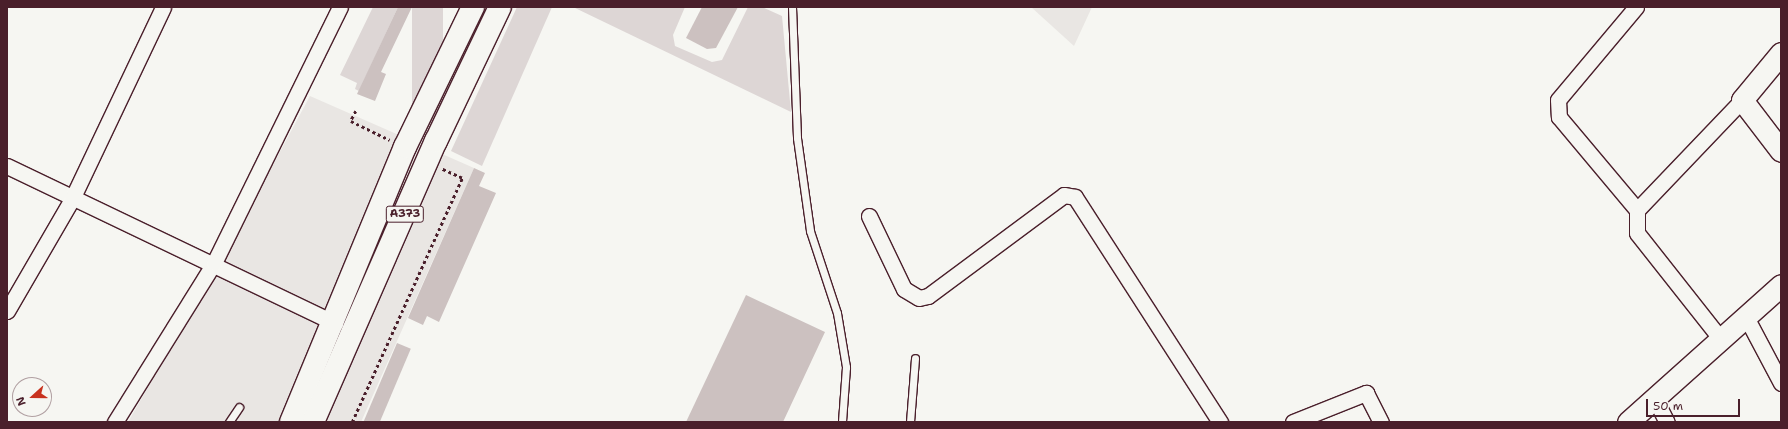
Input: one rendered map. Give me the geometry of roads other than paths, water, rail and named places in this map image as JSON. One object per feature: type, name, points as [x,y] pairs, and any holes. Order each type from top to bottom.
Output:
[{"type":"highway","name":"A373","points":[[291,422],[335,323],[405,147],[473,7]]},
{"type":"highway","name":"A373","points":[[313,422],[428,162],[500,7]]},
{"type":"street","points":[[7,311],[72,199],[163,7]]},
{"type":"street","points":[[115,422],[214,263],[340,7]]},
{"type":"street","points":[[1636,7],[1558,100],[1559,117],[1571,135],[1637,210],[1637,233],[1720,338]]},
{"type":"street","points":[[1637,210],[1742,100],[1781,53]]},
{"type":"street","points":[[1742,100],[1781,151]]},
{"type":"street","points":[[7,166],[72,199],[214,263],[335,323]]},
{"type":"street","points":[[869,216],[904,289],[919,298],[928,296],[1064,195],[1075,196],[1220,422]]},
{"type":"street","points":[[1628,422],[1745,315],[1781,285]]},
{"type":"street","points":[[1745,315],[1781,383]]},
{"type":"street","points":[[1293,422],[1366,393],[1381,422]]},
{"type":"street","points":[[1654,397],[1667,422]]},
{"type":"lane","points":[[792,7],[797,138],[810,231],[837,313],[846,367],[842,422]]},
{"type":"lane","points":[[910,422],[915,358]]},
{"type":"lane","points":[[229,422],[238,407]]}]
